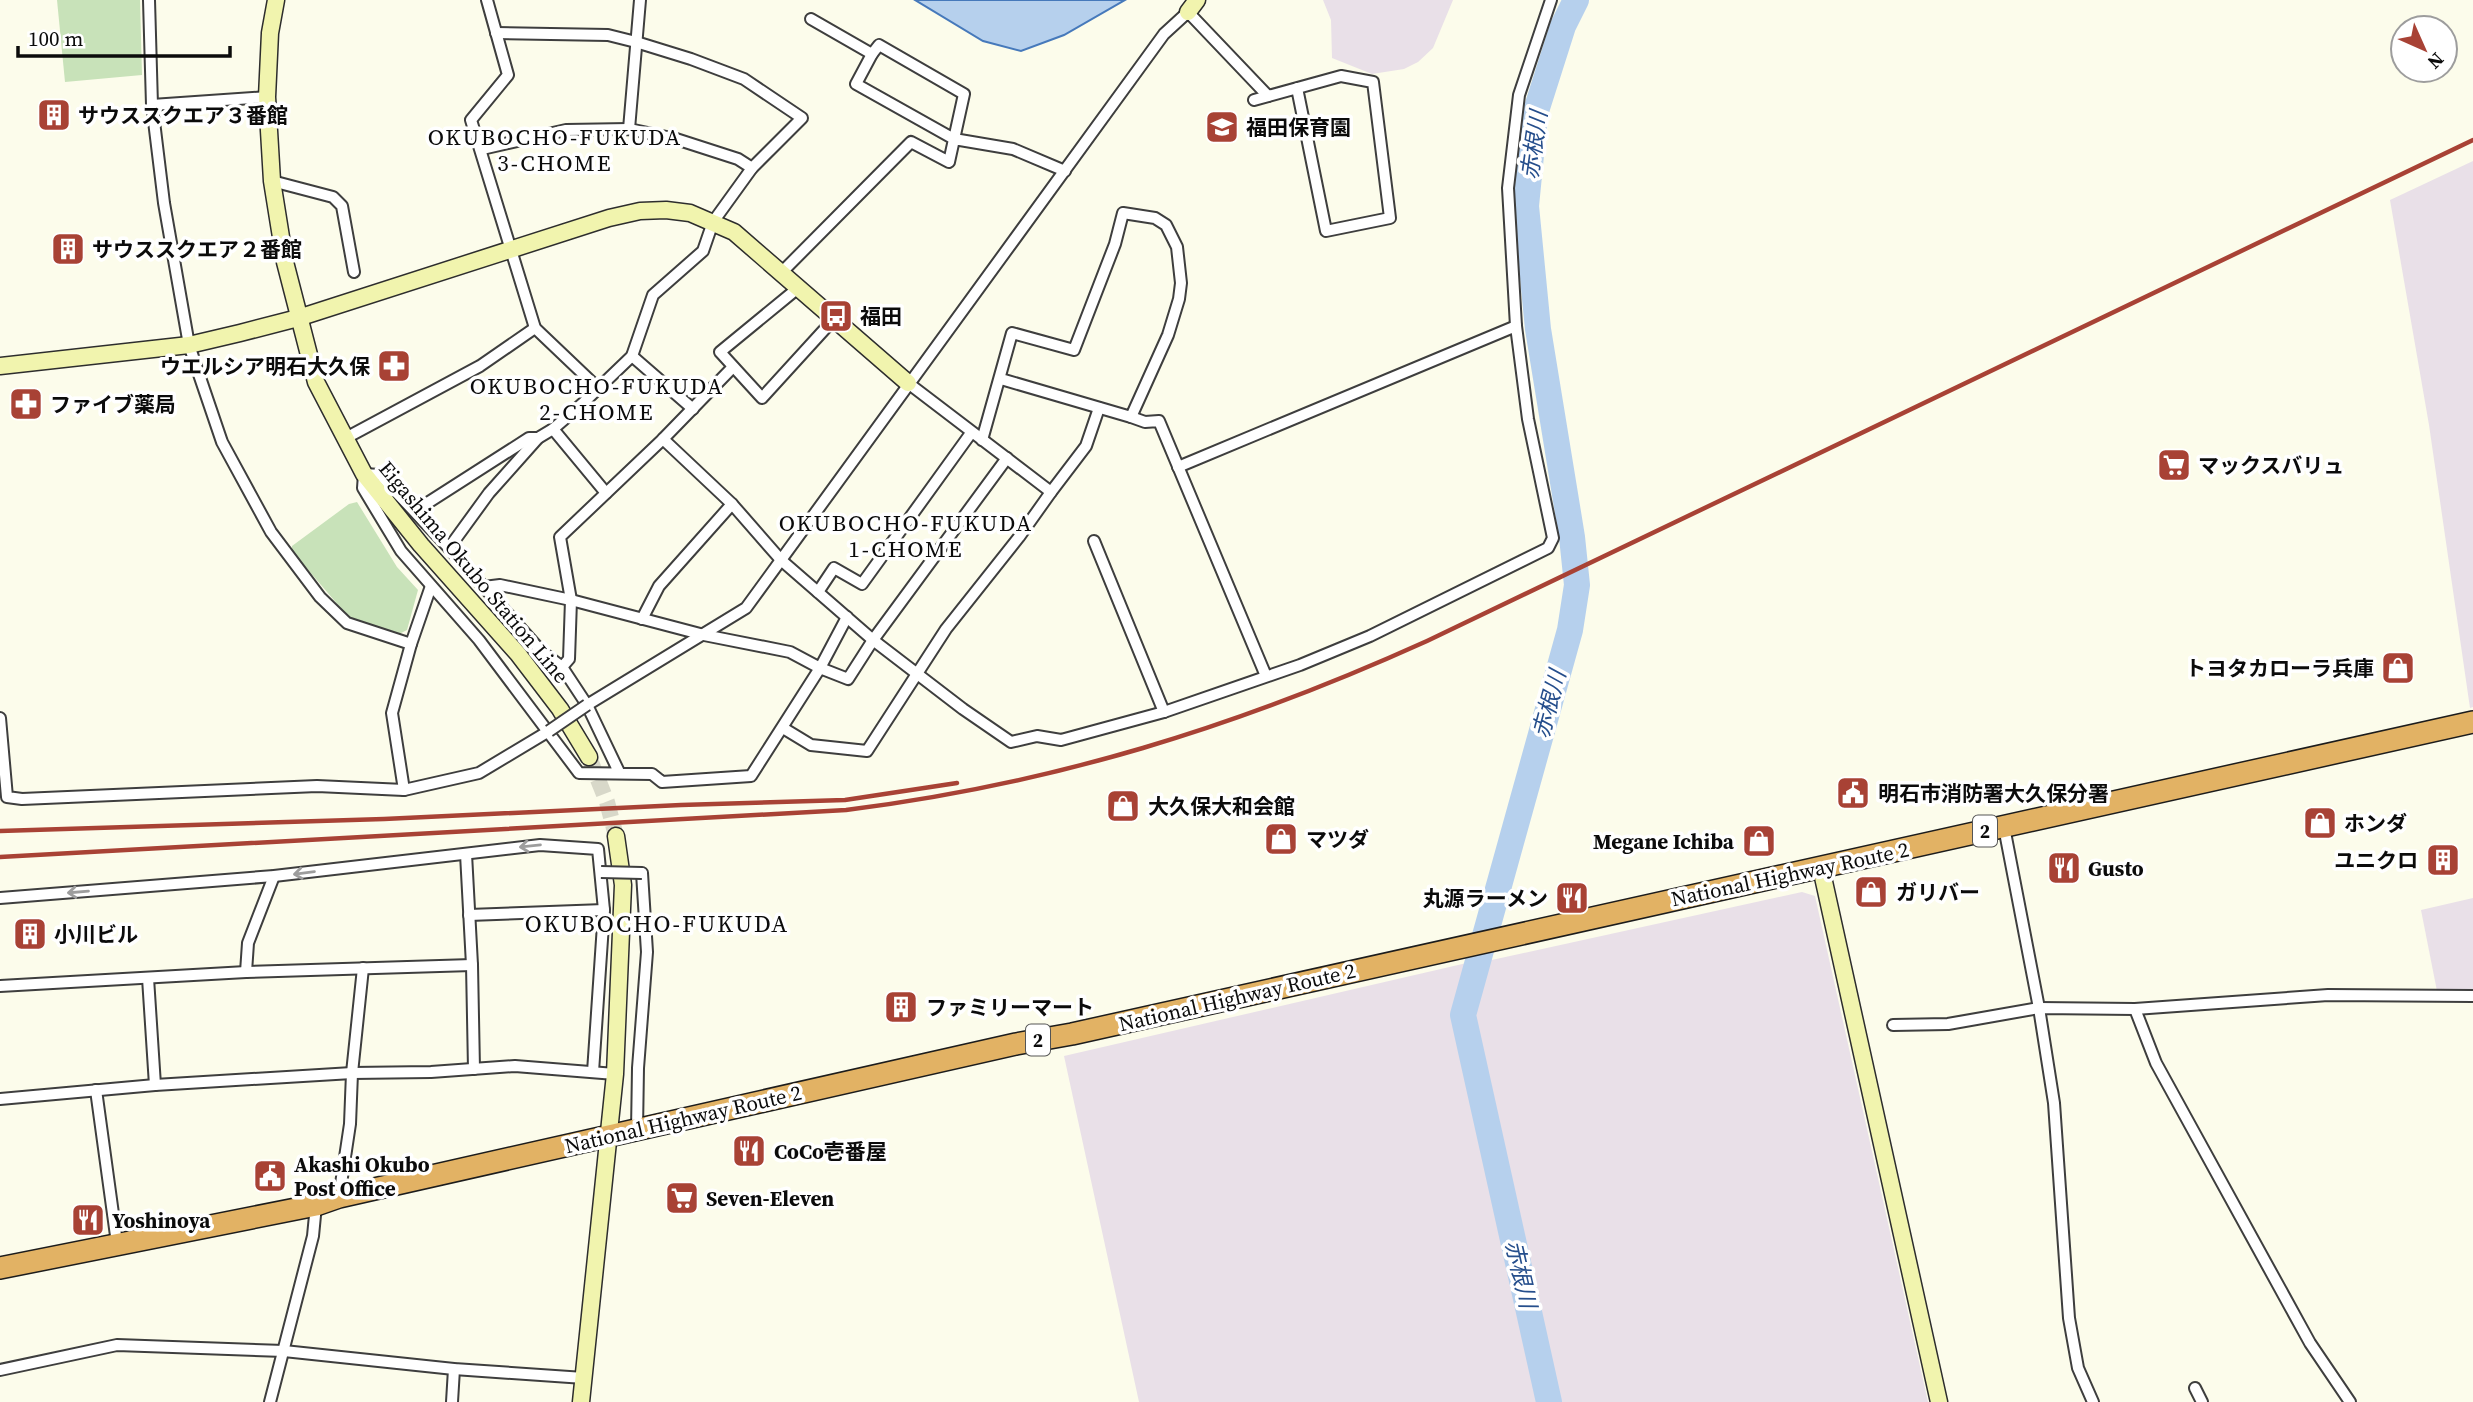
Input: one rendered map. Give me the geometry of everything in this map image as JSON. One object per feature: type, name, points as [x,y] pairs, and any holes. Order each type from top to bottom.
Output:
[{"type":"highway","name":"National Highway Route 2","points":[[0,1268],[117,1242],[316,1205],[339,1197],[1003,1047],[1072,1034],[2473,722]]},
{"type":"street","points":[[149,0],[152,105],[164,203],[189,345],[222,442],[271,532],[320,597],[347,623],[411,644]]},
{"type":"street","name":"Eigashima Okubo Station Line","points":[[276,0],[267,97],[272,181],[285,262],[316,382],[364,474],[421,545],[518,654],[560,709],[589,757]]},
{"type":"street","points":[[487,0],[508,75],[471,120],[535,328],[598,388]]},
{"type":"street","points":[[629,128],[640,0]]},
{"type":"street","points":[[663,439],[733,505],[781,560],[873,640],[915,674],[1011,741],[1037,736],[1061,740],[1164,712],[1300,665],[1370,636],[1548,548],[1553,538],[1528,419],[1516,326],[1508,188],[1519,94],[1551,0]]},
{"type":"street","points":[[0,718],[7,797],[22,799],[317,786],[404,790],[479,773],[746,608],[1164,34],[1192,6],[1268,96]]},
{"type":"street","points":[[811,19],[872,54]]},
{"type":"street","points":[[449,548],[489,493],[538,438],[553,429],[632,356],[653,295],[703,251],[713,222],[752,168],[802,118],[744,79],[636,42],[608,35],[496,33]]},
{"type":"street","points":[[782,272],[911,142],[949,162],[954,139],[964,94],[879,45],[856,84],[954,139],[1013,149],[1065,171]]},
{"type":"street","points":[[1254,100],[1297,88],[1341,76],[1373,82],[1390,218],[1325,231],[1297,88]]},
{"type":"street","points":[[152,105],[267,97]]},
{"type":"street","points":[[482,149],[566,130],[629,128],[676,139],[738,159],[752,168]]},
{"type":"street","points":[[272,181],[333,197],[342,206],[354,272]]},
{"type":"street","points":[[0,366],[189,345],[298,318],[609,218],[640,211],[666,210],[690,213],[734,232],[908,383],[1051,492]]},
{"type":"street","points":[[982,440],[1012,333],[1074,350],[1115,244],[1123,213],[1155,218],[1166,225],[1177,247],[1181,283],[1168,335],[1131,417]]},
{"type":"street","points":[[798,288],[720,352],[762,398],[834,319]]},
{"type":"street","points":[[1178,467],[1516,326]]},
{"type":"street","points":[[344,439],[480,366],[535,328]]},
{"type":"street","points":[[632,356],[693,409]]},
{"type":"street","points":[[562,667],[569,659],[571,600],[561,537],[733,367]]},
{"type":"street","points":[[1001,379],[1145,422],[1158,421],[1266,676]]},
{"type":"street","points":[[783,728],[811,745],[867,751],[946,629],[1086,446],[1099,408]]},
{"type":"street","points":[[553,429],[606,493]]},
{"type":"street","points":[[818,592],[834,568],[862,584],[971,433]]},
{"type":"street","points":[[415,511],[529,438],[538,438]]},
{"type":"street","points":[[484,587],[500,585],[571,600],[704,635],[790,652],[848,679],[873,640],[1007,458]]},
{"type":"street","points":[[619,772],[587,705],[562,667],[541,651],[380,475],[364,474],[363,488],[401,551],[480,640],[579,772],[652,774],[662,782],[751,776],[820,668],[847,617]]},
{"type":"street","points":[[642,619],[659,586],[733,505]]},
{"type":"street","points":[[1094,541],[1164,712]]},
{"type":"street","points":[[404,790],[392,713],[431,586]]},
{"type":"street","points":[[2004,827],[2039,1008],[2054,1103],[2069,1318],[2078,1368],[2093,1402]]},
{"type":"street","points":[[581,1402],[615,1074],[623,885],[616,836]]},
{"type":"street","points":[[0,898],[274,876],[540,845],[598,849],[604,910],[593,1072]]},
{"type":"street","points":[[466,854],[474,1069]]},
{"type":"street","points":[[1821,868],[1939,1402]]},
{"type":"street","points":[[601,872],[642,873],[647,952],[638,1068],[637,1130]]},
{"type":"street","points":[[246,972],[248,943],[274,876]]},
{"type":"street","points":[[469,915],[604,910]]},
{"type":"street","points":[[0,986],[246,972],[472,965]]},
{"type":"street","points":[[339,1197],[350,1124],[352,1073],[363,968]]},
{"type":"street","points":[[148,978],[155,1085]]},
{"type":"street","points":[[1893,1025],[1948,1024],[2039,1008],[2135,1009],[2328,995],[2473,996]]},
{"type":"street","points":[[2135,1009],[2156,1063],[2310,1343],[2350,1402]]},
{"type":"street","points":[[0,1099],[155,1085],[515,1066],[615,1074]]},
{"type":"street","points":[[96,1090],[117,1242]]},
{"type":"street","points":[[270,1402],[313,1236],[316,1205]]},
{"type":"street","points":[[0,1370],[117,1345],[284,1351],[454,1369],[583,1378]]},
{"type":"street","points":[[452,1402],[454,1369]]},
{"type":"street","points":[[2195,1388],[2202,1402]]},
{"type":"shaded area","points":[[1323,0],[1453,0],[1433,48],[1418,62],[1404,69],[1372,74],[1332,58],[1331,20]]},
{"type":"shaded area","points":[[2473,161],[2473,707],[2470,708],[2429,425],[2390,200]]},
{"type":"shaded area","points":[[1802,892],[1815,896],[1928,1402],[1554,1402],[1477,1053],[1474,1008],[1487,961]]},
{"type":"shaded area","points":[[2473,898],[2473,989],[2437,991],[2421,910]]},
{"type":"shaded area","points":[[1471,962],[1458,1013],[1540,1402],[1139,1402],[1064,1056]]},
{"type":"green space","points":[[57,0],[140,0],[142,75],[65,82]]},
{"type":"green space","points":[[357,502],[397,567],[418,590],[407,630],[399,634],[351,620],[292,551],[292,546],[349,504]]},
{"type":"water","points":[[915,0],[1125,0],[1064,35],[1021,51],[983,41]]},
{"type":"waterway","name":"赤根川","points":[[1549,1402],[1463,1015],[1570,630],[1577,585],[1572,537],[1538,329],[1526,206],[1535,114],[1563,26],[1576,0]]},
{"type":"tunnel","points":[[589,757],[607,802],[616,836]]},
{"type":"railway","points":[[0,857],[846,810],[997,785],[1143,748],[1285,700],[1427,641],[2473,140]]},
{"type":"railway","points":[[0,831],[845,800],[957,783]]},
{"type":"place","name":"サウススクエア３番館","points":[[54,115]]},
{"type":"place","name":"福田保育園","points":[[1222,127]]},
{"type":"place","name":"サウススクエア２番館","points":[[68,249]]},
{"type":"place","name":"福田","points":[[836,316]]},
{"type":"place","name":"ウエルシア明石大久保","points":[[394,366]]},
{"type":"place","name":"ファイブ薬局","points":[[26,404]]},
{"type":"place","name":"マックスバリュ","points":[[2174,465]]},
{"type":"place","name":"トヨタカローラ兵庫","points":[[2398,668]]},
{"type":"place","name":"明石市消防署大久保分署","points":[[1853,793]]},
{"type":"place","name":"大久保大和会館","points":[[1123,806]]},
{"type":"place","name":"ホンダ","points":[[2320,823]]},
{"type":"place","name":"マツダ","points":[[1281,839]]},
{"type":"place","name":"Megane Ichiba","points":[[1759,841]]},
{"type":"place","name":"ユニクロ","points":[[2443,860]]},
{"type":"place","name":"Gusto","points":[[2064,868]]},
{"type":"place","name":"ガリバー","points":[[1871,892]]},
{"type":"place","name":"丸源ラーメン","points":[[1572,898]]},
{"type":"place","name":"小川ビル","points":[[30,934]]},
{"type":"place","name":"ファミリーマート","points":[[901,1007]]},
{"type":"place","name":"CoCo壱番屋","points":[[749,1151]]},
{"type":"place","name":"Akashi Okubo Post Office","points":[[270,1176]]},
{"type":"place","name":"Seven-Eleven","points":[[682,1198]]},
{"type":"place","name":"Yoshinoya","points":[[88,1220]]},
{"type":"district","name":"OKUBOCHO-FUKUDA 3-CHOME","points":[[555,150]]},
{"type":"district","name":"OKUBOCHO-FUKUDA 2-CHOME","points":[[597,399]]},
{"type":"district","name":"OKUBOCHO-FUKUDA 1-CHOME","points":[[906,536]]},
{"type":"district","name":"OKUBOCHO-FUKUDA","points":[[657,923]]}]
